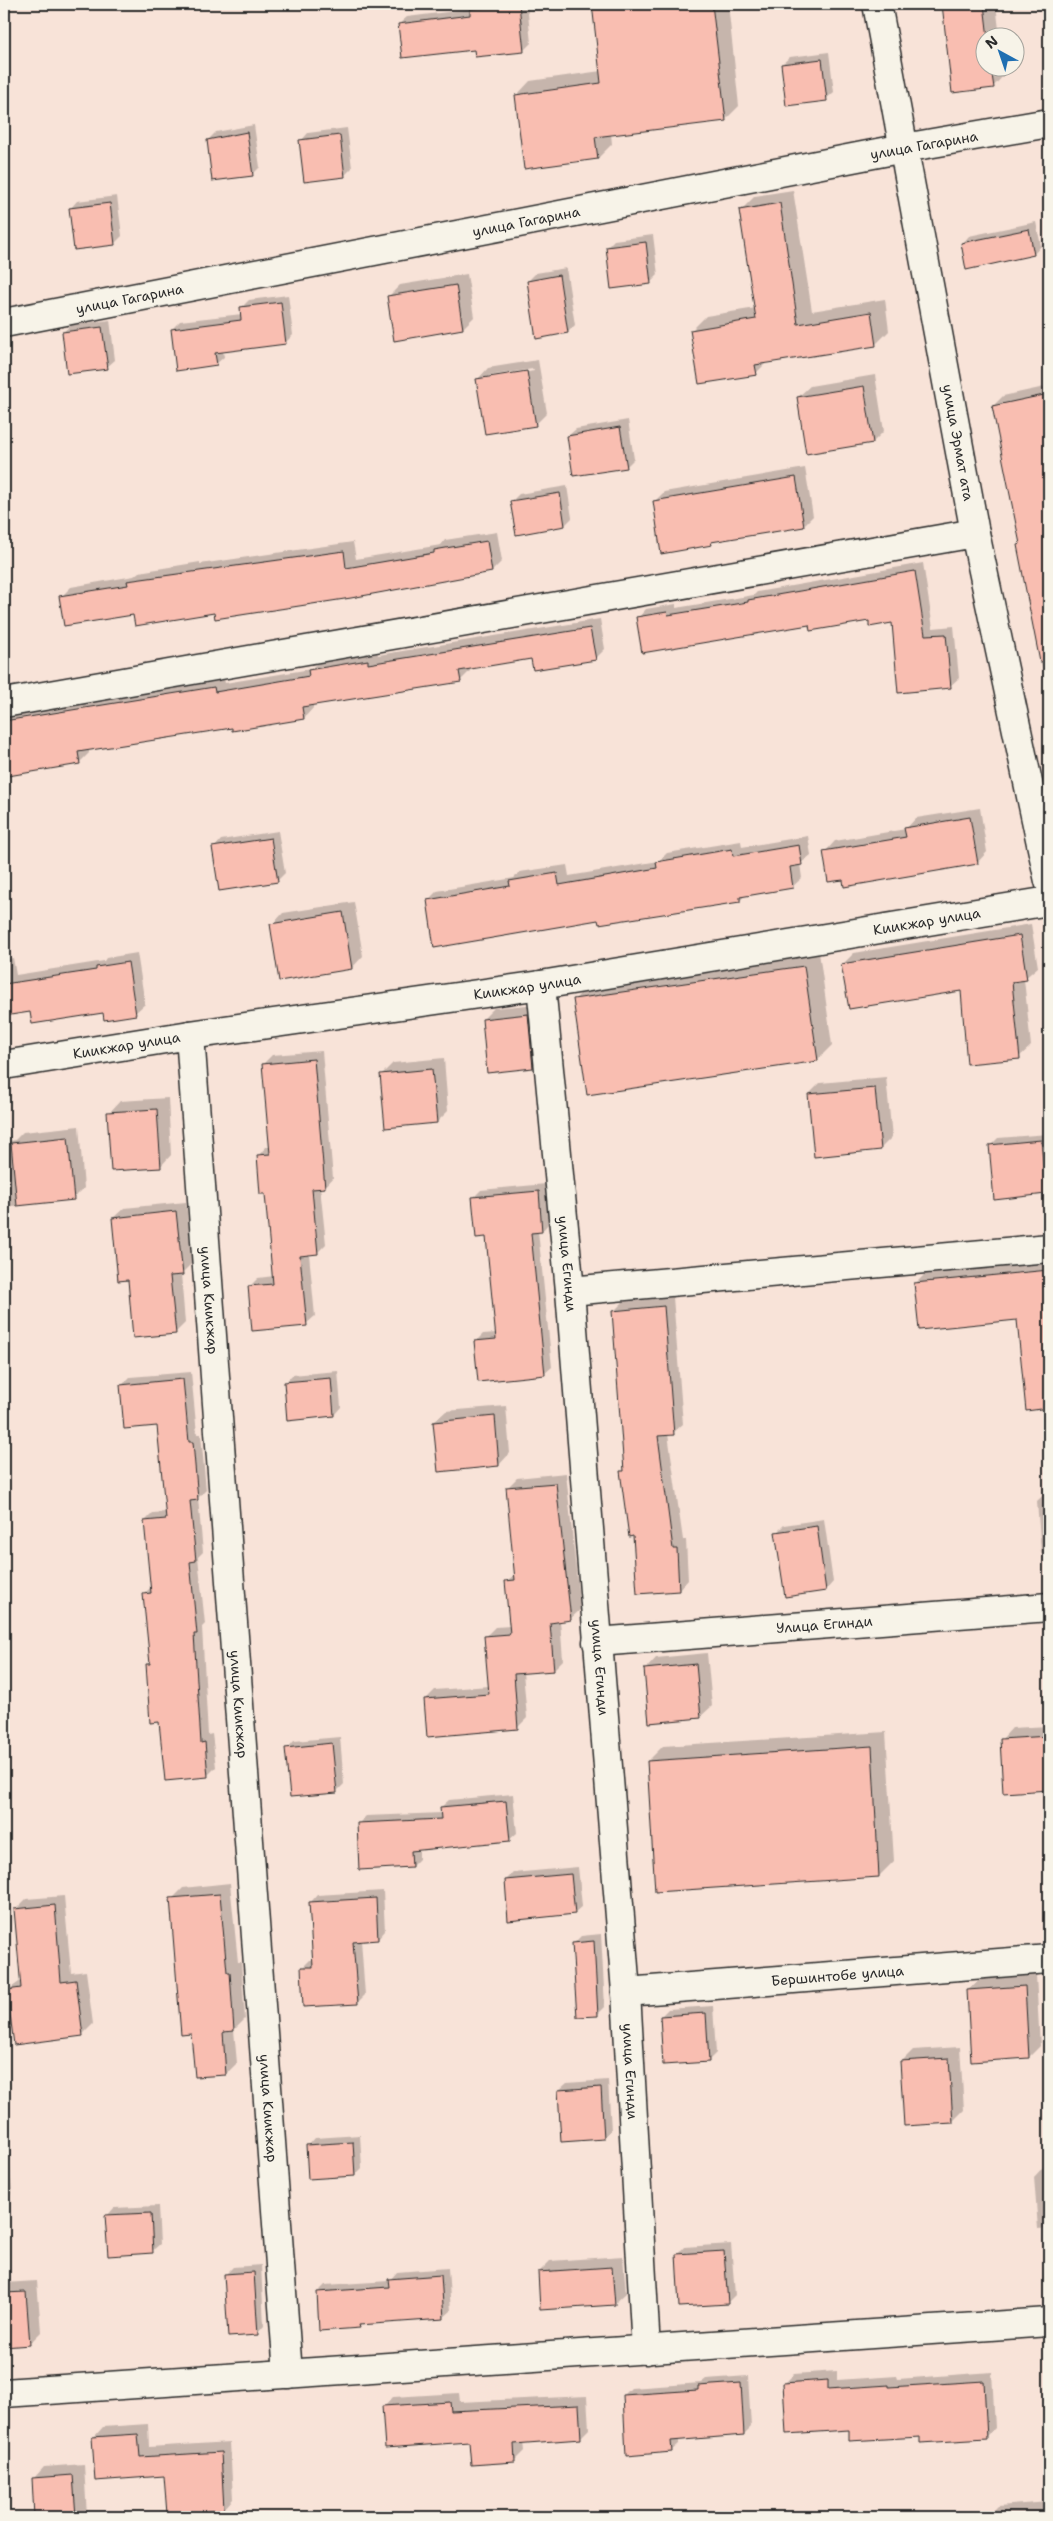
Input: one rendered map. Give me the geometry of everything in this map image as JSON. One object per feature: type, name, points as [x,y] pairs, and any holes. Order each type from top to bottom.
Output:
[{"type":"street","name":"улица Эрмат ата","points":[[877,4],[975,532],[1049,881]]},
{"type":"street","name":"улица Гагарина","points":[[4,323],[904,148],[1049,123]]},
{"type":"street","points":[[4,703],[975,532]]},
{"type":"street","name":"Киикжар улица","points":[[4,1065],[190,1035],[541,985],[1049,901]]},
{"type":"street","name":"улица Егинди","points":[[541,985],[570,1291],[626,1992],[646,2350]]},
{"type":"street","name":"улица Киикжар","points":[[190,1035],[288,2374]]},
{"type":"street","points":[[570,1291],[1049,1248]]},
{"type":"street","name":"Улица Егинди","points":[[597,1642],[1049,1607]]},
{"type":"street","name":"Бершинтобе улица","points":[[626,1992],[1049,1959]]},
{"type":"street","points":[[4,2393],[1049,2322]]},
{"type":"building","points":[[519,4],[524,52],[475,57],[474,50],[402,58],[398,24],[470,15],[470,9]]},
{"type":"building","points":[[592,4],[712,4],[726,121],[595,137],[598,159],[524,169],[515,95],[601,83]]},
{"type":"building","points":[[942,4],[984,4],[987,28],[976,28],[976,78],[992,78],[994,88],[952,93]]},
{"type":"building","points":[[822,59],[827,101],[786,106],[781,64]]},
{"type":"building","points":[[247,132],[253,176],[212,181],[207,140]]},
{"type":"building","points":[[340,135],[345,177],[304,182],[299,140]]},
{"type":"building","points":[[110,203],[115,245],[74,250],[69,208]]},
{"type":"building","points":[[780,203],[798,324],[871,312],[876,346],[755,365],[757,375],[699,384],[690,330],[756,319],[739,210]]},
{"type":"building","points":[[1029,229],[1034,255],[966,270],[961,243]]},
{"type":"building","points":[[646,242],[651,284],[611,289],[606,247]]},
{"type":"building","points":[[559,275],[568,333],[536,339],[527,281]]},
{"type":"building","points":[[456,285],[463,329],[394,341],[387,296]]},
{"type":"building","points":[[281,302],[286,344],[215,353],[217,365],[176,371],[171,329],[241,320],[240,307]]},
{"type":"building","points":[[102,327],[108,369],[67,374],[62,332]]},
{"type":"building","points":[[527,371],[536,426],[485,434],[476,379]]},
{"type":"building","points":[[864,386],[873,443],[806,454],[797,397]]},
{"type":"building","points":[[1044,395],[1049,422],[1049,661],[1040,662],[1017,545],[1020,544],[992,406]]},
{"type":"building","points":[[620,427],[627,468],[573,476],[567,436]]},
{"type":"building","points":[[796,477],[804,527],[711,542],[712,545],[661,554],[653,501]]},
{"type":"building","points":[[560,493],[565,526],[516,535],[510,501]]},
{"type":"building","points":[[487,541],[492,572],[351,598],[215,619],[214,613],[135,626],[133,615],[64,626],[59,596],[128,585],[127,581],[344,551],[346,568],[434,553],[434,550]]},
{"type":"building","points":[[915,571],[925,635],[946,634],[951,688],[898,693],[892,623],[869,627],[869,621],[810,631],[809,625],[642,653],[636,617],[667,612],[668,615],[748,602],[748,600]]},
{"type":"building","points":[[590,628],[596,660],[533,670],[531,659],[459,671],[461,682],[302,707],[304,719],[78,752],[80,764],[8,776],[4,750],[4,721],[214,687],[215,692],[309,676],[308,670],[368,660],[368,664]]},
{"type":"building","points":[[970,817],[978,864],[844,887],[843,880],[828,882],[823,851],[906,837],[904,828]]},
{"type":"building","points":[[271,838],[278,882],[219,891],[212,847]]},
{"type":"building","points":[[799,845],[802,865],[790,867],[793,888],[740,897],[740,902],[599,924],[598,920],[434,948],[427,900],[510,886],[509,881],[557,873],[559,885],[657,868],[656,862],[732,849],[733,856]]},
{"type":"building","points":[[343,912],[352,969],[279,981],[270,924]]},
{"type":"building","points":[[1020,935],[1027,980],[1012,982],[1020,1059],[967,1064],[961,991],[849,1009],[841,964]]},
{"type":"building","points":[[128,962],[136,1015],[104,1020],[103,1013],[32,1024],[30,1012],[4,1016],[4,984],[96,970],[96,967]]},
{"type":"building","points":[[804,966],[818,1061],[587,1095],[573,999]]},
{"type":"building","points":[[528,1014],[533,1068],[487,1073],[482,1019]]},
{"type":"building","points":[[314,1059],[325,1188],[312,1189],[318,1254],[300,1256],[307,1326],[252,1331],[248,1286],[273,1284],[265,1194],[260,1194],[257,1155],[270,1154],[262,1064]]},
{"type":"building","points":[[432,1069],[437,1123],[385,1128],[380,1074]]},
{"type":"building","points":[[875,1088],[881,1150],[814,1157],[808,1094]]},
{"type":"building","points":[[157,1109],[161,1168],[111,1171],[107,1112]]},
{"type":"building","points":[[68,1137],[74,1200],[17,1206],[11,1143]]},
{"type":"building","points":[[1041,1140],[1046,1194],[994,1200],[989,1145]]},
{"type":"building","points":[[539,1191],[542,1232],[531,1233],[545,1375],[478,1382],[474,1341],[496,1339],[486,1237],[476,1238],[472,1197]]},
{"type":"building","points":[[176,1211],[183,1275],[170,1276],[176,1334],[133,1338],[128,1280],[118,1281],[112,1218]]},
{"type":"building","points":[[1049,1270],[1049,1408],[1026,1411],[1017,1320],[919,1330],[914,1283]]},
{"type":"building","points":[[664,1306],[674,1435],[658,1436],[673,1549],[677,1549],[679,1591],[637,1594],[633,1536],[629,1537],[620,1471],[624,1471],[612,1311]]},
{"type":"building","points":[[331,1378],[334,1416],[287,1421],[284,1382]]},
{"type":"building","points":[[183,1379],[189,1442],[193,1442],[198,1500],[190,1501],[196,1561],[190,1562],[197,1634],[194,1634],[201,1743],[205,1742],[208,1777],[165,1781],[159,1722],[150,1723],[146,1664],[150,1664],[143,1594],[151,1593],[144,1521],[166,1519],[157,1426],[124,1429],[120,1385]]},
{"type":"building","points":[[495,1416],[499,1466],[438,1472],[433,1422]]},
{"type":"building","points":[[556,1483],[571,1620],[550,1623],[554,1671],[514,1674],[518,1729],[427,1737],[424,1699],[489,1694],[484,1636],[510,1634],[505,1581],[515,1580],[506,1487]]},
{"type":"building","points":[[817,1526],[826,1591],[785,1597],[775,1532]]},
{"type":"building","points":[[696,1664],[701,1718],[649,1723],[644,1669]]},
{"type":"building","points":[[1049,1736],[1049,1790],[1003,1793],[1000,1739]]},
{"type":"building","points":[[332,1743],[337,1793],[290,1797],[285,1748]]},
{"type":"building","points":[[872,1746],[879,1877],[655,1892],[647,1761]]},
{"type":"building","points":[[506,1801],[510,1841],[411,1851],[412,1867],[359,1870],[357,1823],[441,1819],[440,1807]]},
{"type":"building","points":[[571,1874],[575,1914],[508,1921],[505,1880]]},
{"type":"building","points":[[220,1894],[227,1972],[230,1972],[234,2031],[223,2032],[226,2075],[195,2077],[191,2034],[181,2035],[170,1898]]},
{"type":"building","points":[[376,1898],[378,1940],[353,1942],[358,2004],[303,2007],[301,1967],[313,1967],[309,1902]]},
{"type":"building","points":[[55,1905],[61,1982],[76,1980],[83,2036],[14,2045],[7,1990],[21,1988],[14,1909]]},
{"type":"building","points":[[594,1941],[598,2016],[577,2017],[572,1943]]},
{"type":"building","points":[[1025,1986],[1029,2058],[971,2062],[967,1990]]},
{"type":"building","points":[[706,2013],[709,2062],[663,2065],[660,2016]]},
{"type":"building","points":[[949,2058],[953,2123],[904,2126],[900,2061]]},
{"type":"building","points":[[601,2087],[604,2139],[561,2142],[558,2090]]},
{"type":"building","points":[[353,2142],[355,2176],[308,2179],[306,2145]]},
{"type":"building","points":[[151,2213],[153,2253],[108,2256],[105,2215]]},
{"type":"building","points":[[724,2251],[728,2304],[679,2307],[676,2254]]},
{"type":"building","points":[[612,2267],[615,2305],[540,2310],[538,2272]]},
{"type":"building","points":[[254,2272],[258,2335],[228,2337],[224,2274]]},
{"type":"building","points":[[441,2275],[444,2319],[359,2325],[360,2328],[319,2331],[317,2292],[389,2287],[388,2279]]},
{"type":"building","points":[[26,2292],[30,2345],[4,2347],[4,2293]]},
{"type":"building","points":[[828,2380],[828,2389],[984,2381],[987,2439],[920,2443],[920,2437],[849,2441],[849,2430],[786,2434],[783,2383]]},
{"type":"building","points":[[741,2383],[744,2435],[671,2441],[672,2452],[626,2456],[623,2395],[698,2390],[698,2386]]},
{"type":"building","points":[[450,2402],[451,2411],[579,2405],[581,2439],[514,2444],[515,2462],[471,2465],[469,2442],[385,2448],[382,2406]]},
{"type":"building","points":[[138,2434],[140,2457],[221,2452],[224,2510],[167,2514],[164,2476],[95,2481],[92,2437]]},
{"type":"building","points":[[73,2475],[76,2517],[34,2517],[32,2478]]}]
